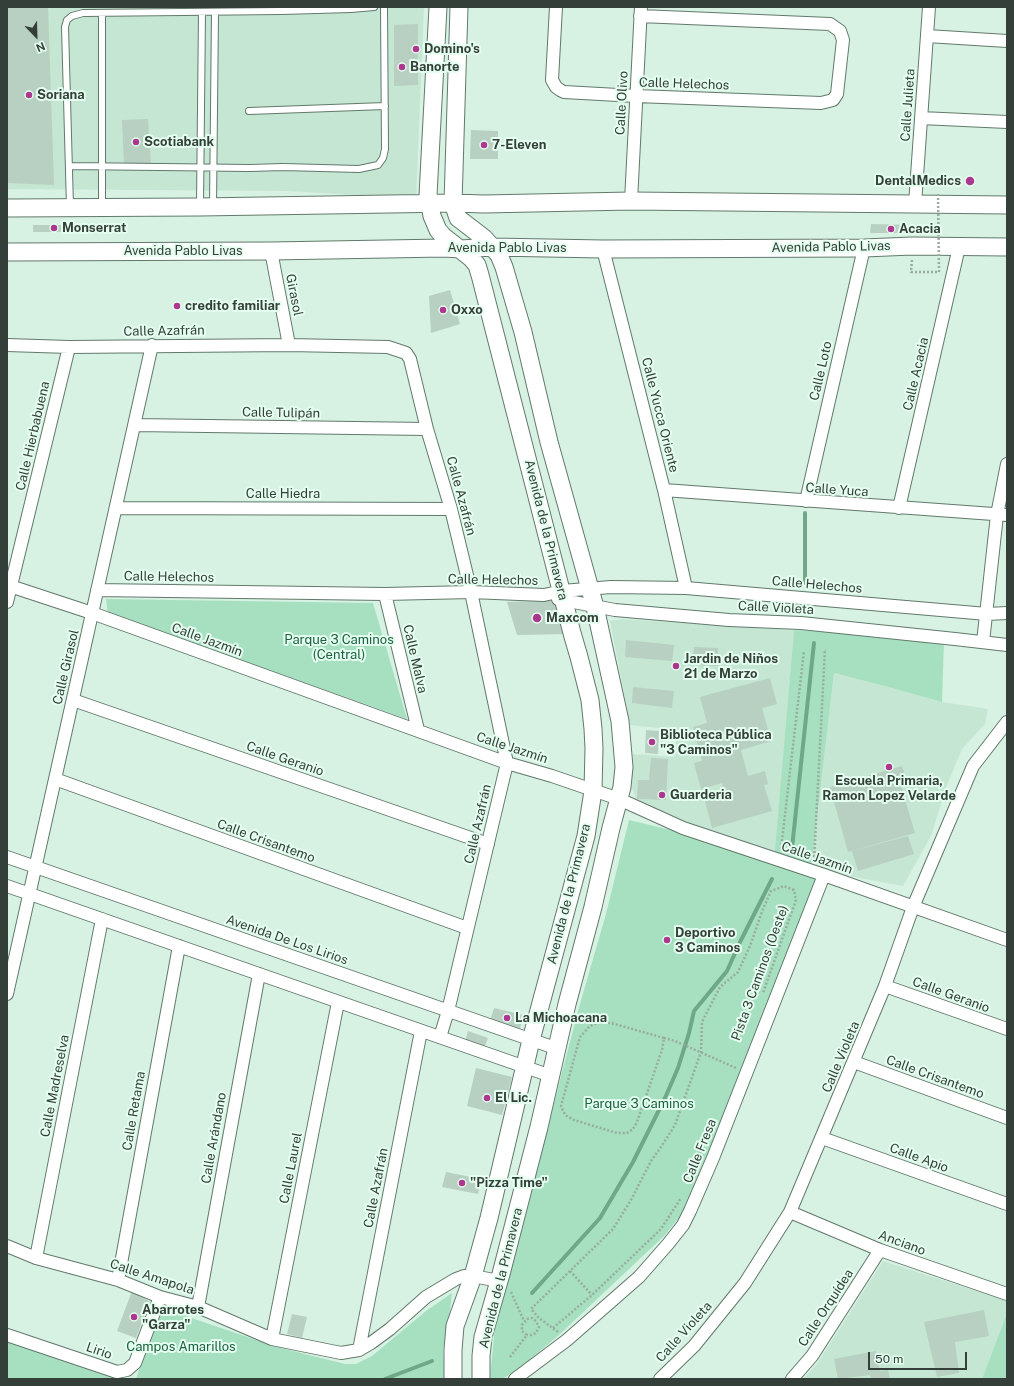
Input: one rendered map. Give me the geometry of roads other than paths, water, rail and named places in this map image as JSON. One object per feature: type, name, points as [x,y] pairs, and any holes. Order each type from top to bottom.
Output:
[{"type":"street","name":"Avenida de la Primavera","points":[[438,7],[428,195],[429,203],[432,216],[438,230],[443,236],[461,249],[477,265],[590,700],[594,748],[593,791],[586,836],[531,1040],[489,1218],[473,1276],[455,1326],[453,1379]]},
{"type":"street","points":[[453,203],[459,7]]},
{"type":"street","name":"Calle Helechos","points":[[556,7],[552,80],[556,87],[564,92],[821,103],[833,100],[837,94],[843,40],[840,31],[830,24],[641,12]]},
{"type":"street","name":"Calle Julieta","points":[[915,204],[929,7]]},
{"type":"street","name":"Calle Olivo","points":[[631,201],[641,12]]},
{"type":"street","points":[[927,36],[1007,41]]},
{"type":"street","points":[[921,118],[1007,122]]},
{"type":"street","points":[[7,208],[206,207],[429,203],[484,204],[631,201],[1007,205]]},
{"type":"street","name":"Avenida de la Primavera","points":[[453,203],[458,218],[484,238],[499,255],[506,274],[523,332],[550,442],[595,607],[620,720],[624,767],[619,799],[567,1004],[558,1049],[500,1277],[483,1337],[481,1379]]},
{"type":"street","name":"Avenida Pablo Livas","points":[[7,252],[271,251],[461,249],[492,247],[1007,247]]},
{"type":"street","name":"Calle Acacia","points":[[899,508],[959,247]]},
{"type":"street","name":"Calle Yucca Oriente","points":[[603,248],[664,490],[686,588]]},
{"type":"street","name":"Calle Loto","points":[[806,501],[864,248]]},
{"type":"street","name":"Girasol","points":[[271,251],[289,344]]},
{"type":"street","name":"Calle Azafrán","points":[[7,345],[68,347],[289,344],[388,347],[406,353],[412,366],[451,509],[471,592],[507,763],[448,1011],[440,1037]]},
{"type":"street","name":"Calle Girasol","points":[[8,986],[152,345]]},
{"type":"street","name":"Calle Hierbabuena","points":[[7,602],[9,586],[68,347]]},
{"type":"street","name":"Calle Tulipán","points":[[134,425],[428,429]]},
{"type":"street","points":[[984,642],[1002,515],[1007,464]]},
{"type":"street","name":"Calle Yuca","points":[[664,490],[1002,515]]},
{"type":"street","name":"Calle Hiedra","points":[[116,508],[451,509]]},
{"type":"street","name":"Calle Jazmín","points":[[9,586],[92,614],[507,763],[552,776],[619,799],[683,828],[819,873],[1007,940]]},
{"type":"street","name":"Calle Helechos","points":[[97,590],[385,594],[471,592],[563,596],[590,589],[611,587],[686,588],[987,614],[1007,613]]},
{"type":"street","name":"Calle Malva","points":[[385,594],[418,730]]},
{"type":"street","name":"Calle Violeta","points":[[563,596],[595,607],[615,610],[721,619],[808,624],[984,642],[1007,646]]},
{"type":"street","name":"Calle Geranio","points":[[73,700],[488,844]]},
{"type":"street","name":"Calle Violeta","points":[[660,1379],[694,1346],[745,1283],[790,1212],[854,1062],[885,986],[913,907],[973,766],[1007,722]]},
{"type":"street","name":"Calle Crisantemo","points":[[55,779],[467,928]]},
{"type":"street","name":"Avenida De Los Lirios","points":[[7,857],[558,1049]]},
{"type":"street","name":"Calle Fresa","points":[[516,1379],[567,1340],[639,1277],[668,1244],[682,1225],[714,1158],[819,873]]},
{"type":"street","points":[[7,886],[551,1076]]},
{"type":"street","name":"Calle Madreselva","points":[[36,1258],[102,919]]},
{"type":"street","name":"Calle Retama","points":[[118,1280],[179,946]]},
{"type":"street","name":"Calle Arándano","points":[[198,1307],[259,974]]},
{"type":"street","name":"Calle Geranio","points":[[885,986],[1007,1029]]},
{"type":"street","name":"Calle Laurel","points":[[272,1339],[338,1002]]},
{"type":"street","name":"Calle Azafrán","points":[[359,1350],[421,1031]]},
{"type":"street","name":"Calle Crisantemo","points":[[854,1062],[1007,1118]]},
{"type":"street","name":"Calle Apio","points":[[822,1138],[1007,1204]]},
{"type":"street","name":"Anciano","points":[[790,1212],[880,1250],[1007,1294]]},
{"type":"street","name":"Calle Amapola","points":[[7,1246],[36,1258],[118,1280],[160,1296],[198,1307],[272,1339],[341,1353],[359,1350],[390,1329],[426,1297],[456,1279],[464,1276],[500,1277]]},
{"type":"street","name":"Calle Orquídea","points":[[792,1379],[812,1356],[880,1250]]},
{"type":"street","name":"Lirio","points":[[7,1335],[117,1372],[131,1369],[136,1363],[160,1296]]},
{"type":"lane","points":[[70,207],[65,27],[67,20],[82,13],[216,12],[351,9],[374,7]]},
{"type":"lane","points":[[69,166],[200,168],[284,167],[359,169],[378,165],[383,158],[385,149],[384,7]]},
{"type":"lane","points":[[202,12],[200,168],[206,207]]},
{"type":"lane","points":[[206,207],[212,168],[216,12]]},
{"type":"lane","points":[[102,13],[102,207]]},
{"type":"lane","points":[[249,111],[385,106]]},
{"type":"lane","points":[[201,129],[213,129]]},
{"type":"waterway","points":[[805,513],[805,583]]},
{"type":"waterway","points":[[792,848],[814,643]]},
{"type":"waterway","points":[[532,1293],[600,1218],[633,1162],[665,1098],[678,1068],[694,1011],[727,971],[772,879]]},
{"type":"waterway","points":[[385,1379],[432,1361]]},
{"type":"place","name":"Domino's","points":[[416,49]]},
{"type":"place","name":"Banorte","points":[[402,67]]},
{"type":"place","name":"Soriana","points":[[29,95]]},
{"type":"place","name":"Scotiabank","points":[[136,142]]},
{"type":"place","name":"7-Eleven","points":[[484,145]]},
{"type":"place","name":"DentalMedics","points":[[970,181]]},
{"type":"place","name":"Monserrat","points":[[54,228]]},
{"type":"place","name":"Acacia","points":[[891,229]]},
{"type":"place","name":"credito familiar","points":[[177,306]]},
{"type":"place","name":"Oxxo","points":[[443,310]]},
{"type":"place","name":"Maxcom","points":[[537,618]]},
{"type":"place","name":"Jardin de Niños 21 de Marzo","points":[[676,666]]},
{"type":"place","name":"Biblioteca Pública \"3 Caminos\"","points":[[652,742]]},
{"type":"place","name":"Escuela Primaria, Ramon Lopez Velarde","points":[[889,767]]},
{"type":"place","name":"Guarderia","points":[[662,795]]},
{"type":"place","name":"Deportivo 3 Caminos","points":[[667,940]]},
{"type":"place","name":"La Michoacana","points":[[507,1018]]},
{"type":"place","name":"El Lic.","points":[[487,1098]]},
{"type":"place","name":"\"Pizza Time\"","points":[[462,1183]]},
{"type":"place","name":"Abarrotes \"Garza\"","points":[[134,1317]]},
{"type":"park label","name":"Parque 3 Caminos (Central)","points":[[339,648]]},
{"type":"park label","name":"Parque 3 Caminos","points":[[639,1104]]},
{"type":"park label","name":"Campos Amarillos","points":[[181,1347]]}]
